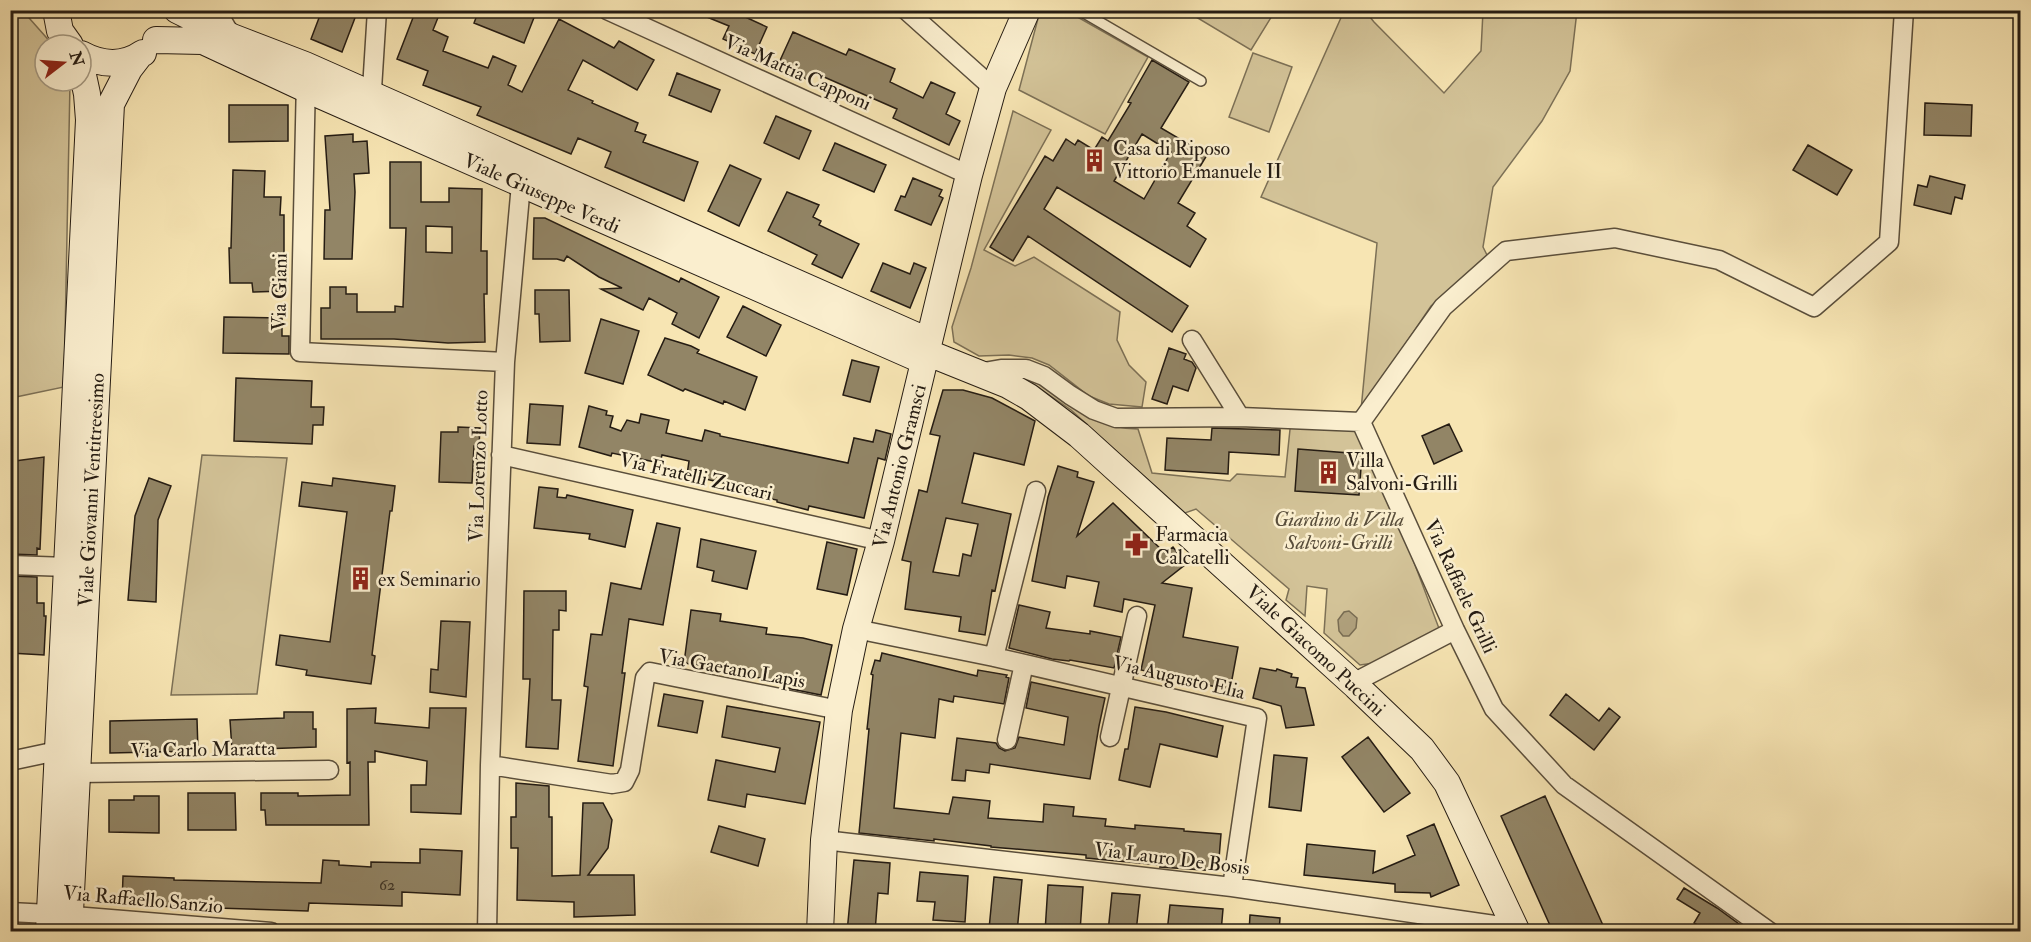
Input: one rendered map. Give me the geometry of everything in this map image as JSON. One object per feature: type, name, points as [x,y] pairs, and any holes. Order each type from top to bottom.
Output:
[{"type":"street","points":[[148,48],[162,29],[166,10]]},
{"type":"street","name":"Viale Giuseppe Verdi","points":[[177,10],[306,77],[926,352]]},
{"type":"street","points":[[216,10],[232,37]]},
{"type":"street","points":[[371,106],[377,10]]},
{"type":"street","name":"Via Mattia Capponi","points":[[607,10],[969,175]]},
{"type":"street","points":[[906,10],[993,88]]},
{"type":"street","name":"Via Antonio Gramsci","points":[[820,932],[824,840],[838,710],[856,629],[881,541],[969,175],[993,88],[1027,10]]},
{"type":"street","points":[[976,373],[1000,369],[1026,369],[1044,376],[1094,410],[1116,418],[1240,417],[1361,422],[1443,307],[1506,252],[1615,238],[1719,260],[1814,307],[1889,242],[1904,10]]},
{"type":"street","points":[[53,13],[61,33]]},
{"type":"street","name":"Viale Giuseppe Verdi","points":[[93,60],[108,63],[124,62],[148,48],[203,41],[306,77]]},
{"type":"street","name":"Viale Giovanni Ventitreesimo","points":[[59,923],[77,773],[111,104],[129,69],[148,48]]},
{"type":"street","name":"Via Giani","points":[[306,77],[300,352],[505,362]]},
{"type":"street","name":"Viale Giovanni Ventitreesimo","points":[[59,923],[57,751],[88,120],[87,93]]},
{"type":"street","name":"Viale Giuseppe Verdi","points":[[371,106],[521,184],[926,352]]},
{"type":"street","name":"Via Lorenzo Lotto","points":[[487,932],[490,765],[505,362],[521,184]]},
{"type":"street","points":[[1192,340],[1240,417]]},
{"type":"street","name":"Viale Giacomo Puccini","points":[[926,352],[1008,385],[1029,397],[1079,435],[1353,683],[1422,749],[1447,783],[1516,930]]},
{"type":"street","name":"Via Raffaele Grilli","points":[[1361,422],[1455,630],[1494,709],[1564,784],[1770,932]]},
{"type":"street","name":"Via Fratelli Zuccari","points":[[501,455],[881,541]]},
{"type":"street","points":[[994,657],[1036,490]]},
{"type":"street","points":[[10,565],[67,567]]},
{"type":"street","points":[[1110,737],[1137,616]]},
{"type":"street","name":"Via Augusto Elia","points":[[856,629],[994,657],[1257,718],[1232,887]]},
{"type":"street","points":[[1353,683],[1455,630]]},
{"type":"street","points":[[1007,740],[1024,664]]},
{"type":"street","name":"Via Gaetano Lapis","points":[[490,765],[612,784],[624,782],[630,770],[645,678],[650,672],[838,710]]},
{"type":"street","points":[[10,761],[57,751]]},
{"type":"street","name":"Via Carlo Maratta","points":[[77,773],[329,770]]},
{"type":"street","name":"Via Lauro De Bosis","points":[[824,840],[1232,887],[1516,930]]},
{"type":"street","name":"Via Raffaello Sanzio","points":[[10,912],[59,923],[271,932]]},
{"type":"lane","points":[[1079,10],[1201,81]]},
{"type":"green space","points":[[22,10],[42,33],[33,33],[33,93],[70,93],[64,387],[11,398],[10,11]]},
{"type":"green space","points":[[1040,11],[1067,11],[1148,57],[1105,134],[1019,90]]},
{"type":"green space","points":[[1186,11],[1275,11],[1251,50]]},
{"type":"green space","points":[[1344,11],[1365,11],[1444,93],[1481,51],[1483,11],[1577,11],[1570,71],[1542,121],[1493,187],[1483,247],[1488,257],[1431,306],[1361,410],[1377,243],[1261,197]]},
{"type":"green space","points":[[1253,53],[1292,67],[1269,132],[1229,117]]},
{"type":"green space","points":[[1013,111],[1051,130],[984,250],[1015,266],[1034,257],[1120,312],[1117,340],[1129,365],[1146,382],[1142,407],[1109,404],[1089,396],[1049,365],[1032,358],[1009,355],[979,356],[954,342],[952,327],[971,268]]},
{"type":"green space","name":"Giardino di Villa Salvoni-Grilli","points":[[1036,380],[1083,413],[1109,424],[1138,429],[1152,473],[1230,481],[1237,474],[1285,477],[1291,420],[1361,422],[1440,631],[1374,663],[1360,665],[1324,633],[1327,589],[1307,586],[1305,616],[1286,600],[1289,589],[1196,509],[1185,513],[1071,410],[1032,383]]},
{"type":"green space","points":[[202,455],[287,458],[257,694],[171,695]]},
{"type":"shaded area","points":[[1349,611],[1357,618],[1356,628],[1349,636],[1343,636],[1339,631],[1338,620],[1344,612]]},
{"type":"building","points":[[322,10],[358,10],[342,52],[311,39]]},
{"type":"building","points":[[416,10],[441,10],[433,30],[448,37],[443,51],[488,68],[493,56],[516,66],[508,85],[522,92],[559,19],[614,48],[619,41],[654,60],[637,90],[583,60],[568,90],[638,123],[635,131],[646,135],[643,142],[698,162],[684,201],[605,167],[611,152],[578,138],[571,154],[477,115],[481,107],[423,85],[428,71],[397,59]]},
{"type":"building","points":[[479,10],[537,10],[524,43],[474,23]]},
{"type":"building","points":[[730,10],[767,27],[755,54],[723,39],[729,26],[692,11]]},
{"type":"building","points":[[793,32],[846,55],[849,49],[895,69],[890,82],[923,98],[931,82],[955,93],[946,114],[960,121],[949,145],[893,118],[897,109],[815,73],[811,81],[777,67]]},
{"type":"building","name":"Casa di Riposo Vittorio Emanuele II","points":[[1152,60],[1189,82],[1161,128],[1207,155],[1178,203],[1195,213],[1187,226],[1206,239],[1190,267],[1057,187],[1044,209],[1188,306],[1172,332],[1028,236],[1013,261],[990,247],[1045,156],[1053,161],[1066,139],[1075,145],[1078,140],[1094,150],[1102,137],[1108,141],[1131,103],[1128,102]],"holes":[[[1142,134],[1171,152],[1144,199],[1114,181]]]},
{"type":"building","points":[[677,73],[720,90],[711,112],[669,95]]},
{"type":"building","points":[[1925,103],[1972,105],[1971,136],[1924,135]]},
{"type":"building","points":[[229,105],[288,105],[288,141],[229,142]]},
{"type":"building","points":[[776,116],[811,131],[799,159],[764,143]]},
{"type":"building","points":[[353,134],[353,142],[367,141],[369,173],[354,174],[352,259],[324,259],[325,210],[330,210],[325,136]]},
{"type":"building","points":[[835,143],[886,165],[874,192],[823,170]]},
{"type":"building","points":[[1808,145],[1852,170],[1837,195],[1793,170]]},
{"type":"building","points":[[390,162],[421,162],[421,202],[449,202],[449,188],[482,189],[481,251],[487,251],[487,294],[484,294],[485,342],[321,339],[321,308],[330,308],[330,287],[346,287],[346,294],[357,294],[357,312],[395,312],[395,306],[403,307],[406,228],[390,228]],"holes":[[[426,226],[452,227],[452,253],[426,252]]]},
{"type":"building","points":[[730,165],[761,179],[739,226],[708,211]]},
{"type":"building","points":[[233,170],[265,171],[264,197],[281,197],[280,215],[284,215],[284,291],[253,292],[252,283],[230,283],[229,248],[231,248]]},
{"type":"building","points":[[1930,176],[1965,185],[1962,199],[1955,197],[1951,214],[1914,205],[1918,185],[1927,187]]},
{"type":"building","points":[[913,178],[942,190],[939,196],[943,198],[931,225],[895,210],[901,196],[905,197]]},
{"type":"building","points":[[787,192],[819,205],[813,217],[821,221],[819,225],[859,244],[842,278],[812,264],[817,255],[768,231]]},
{"type":"building","points":[[534,218],[545,218],[679,282],[681,278],[719,297],[699,338],[672,324],[677,313],[649,298],[643,310],[601,289],[622,288],[599,277],[567,256],[564,261],[533,259]]},
{"type":"building","points":[[883,263],[910,274],[914,263],[926,268],[910,308],[871,291]]},
{"type":"building","points":[[535,290],[569,290],[570,341],[540,342],[539,314],[535,314]]},
{"type":"building","points":[[743,306],[781,325],[766,356],[727,337]]},
{"type":"building","points":[[224,317],[282,318],[282,336],[289,336],[289,354],[223,353]]},
{"type":"building","points":[[601,319],[639,331],[623,384],[585,373]]},
{"type":"building","points":[[665,338],[691,346],[699,350],[697,353],[757,377],[745,410],[685,389],[683,391],[648,375]]},
{"type":"building","points":[[1169,348],[1186,354],[1184,359],[1192,362],[1196,368],[1188,391],[1173,386],[1167,404],[1152,399]]},
{"type":"building","points":[[852,360],[879,367],[870,402],[843,395]]},
{"type":"building","points":[[236,378],[312,381],[311,407],[324,407],[323,425],[313,425],[312,444],[234,441]]},
{"type":"building","points":[[943,390],[963,390],[992,398],[1035,421],[1024,465],[974,453],[962,503],[1011,514],[995,591],[992,590],[985,635],[959,631],[961,617],[905,609],[911,562],[902,560],[919,490],[927,492],[940,436],[930,434]],"holes":[[[946,518],[978,524],[971,556],[963,554],[959,576],[933,572]]]},
{"type":"building","points":[[530,404],[563,406],[560,445],[527,443]]},
{"type":"building","points":[[589,406],[607,411],[606,415],[613,416],[610,427],[621,431],[627,420],[639,423],[641,414],[669,420],[666,433],[702,441],[705,430],[720,434],[720,436],[848,463],[854,438],[873,442],[876,430],[891,434],[885,460],[878,458],[864,518],[809,506],[808,510],[777,502],[777,500],[727,490],[728,484],[687,475],[689,461],[662,455],[660,463],[612,453],[611,456],[579,447]]},
{"type":"building","points":[[1449,424],[1462,451],[1434,464],[1422,436]]},
{"type":"building","points":[[458,427],[480,428],[479,446],[474,446],[472,483],[439,482],[441,432],[458,432]]},
{"type":"building","points":[[1212,428],[1280,430],[1279,455],[1229,452],[1228,474],[1165,470],[1167,438],[1211,440]]},
{"type":"building","name":"Villa Salvoni-Grilli","points":[[1298,449],[1362,454],[1359,495],[1295,491]]},
{"type":"building","points":[[44,457],[40,549],[37,548],[37,555],[10,554],[10,475],[15,461]]},
{"type":"building","points":[[1058,466],[1078,472],[1077,477],[1094,482],[1077,536],[1113,503],[1165,553],[1173,547],[1186,564],[1162,583],[1192,588],[1183,637],[1238,647],[1230,690],[1141,670],[1155,605],[1124,599],[1122,612],[1094,606],[1099,582],[1067,576],[1065,588],[1032,581],[1048,497]]},
{"type":"building","points":[[149,478],[171,486],[158,520],[156,602],[128,600],[135,516]]},
{"type":"building","name":"ex Seminario","points":[[333,478],[395,486],[372,655],[375,656],[371,684],[306,675],[307,670],[276,665],[280,635],[330,642],[347,512],[299,506],[302,482],[332,486]]},
{"type":"building","points":[[539,487],[558,489],[557,497],[566,498],[567,495],[633,510],[625,547],[589,539],[590,534],[534,528]]},
{"type":"building","points":[[657,523],[680,528],[663,625],[629,619],[622,673],[625,673],[613,766],[578,761],[588,687],[584,686],[591,634],[602,635],[611,583],[641,589]]},
{"type":"building","points":[[701,539],[756,551],[747,589],[712,581],[714,571],[697,567]]},
{"type":"building","points":[[827,542],[857,549],[847,595],[817,589]]},
{"type":"building","points":[[10,576],[37,577],[37,603],[44,603],[44,616],[46,616],[44,655],[10,653]]},
{"type":"building","points":[[524,591],[566,591],[566,611],[559,610],[559,630],[553,630],[552,700],[561,700],[558,749],[526,747],[530,679],[523,679]]},
{"type":"building","points":[[1019,605],[1050,612],[1046,628],[1090,634],[1090,631],[1121,637],[1114,668],[1052,659],[1009,648]]},
{"type":"building","points":[[691,610],[721,614],[720,621],[767,628],[766,634],[803,638],[832,645],[821,695],[786,688],[788,682],[733,674],[734,670],[684,663]]},
{"type":"building","points":[[441,621],[470,622],[466,697],[430,692],[431,669],[438,670]]},
{"type":"building","points":[[882,653],[977,676],[978,670],[1007,675],[1006,677],[1009,678],[1004,704],[954,696],[953,702],[939,699],[935,738],[901,733],[894,808],[949,814],[953,797],[990,801],[988,818],[1043,822],[1044,804],[1074,807],[1073,816],[1106,819],[1105,826],[1135,829],[1135,825],[1221,834],[1218,871],[1160,867],[1161,865],[1086,858],[1086,855],[859,833],[869,729],[867,729],[873,675],[871,674],[875,660],[880,661]]},
{"type":"building","points":[[1260,668],[1276,671],[1277,669],[1292,674],[1291,677],[1298,678],[1296,687],[1305,688],[1314,725],[1286,728],[1281,706],[1253,698]]},
{"type":"building","points":[[1031,682],[1105,698],[1090,779],[990,764],[989,773],[966,770],[965,781],[952,780],[957,738],[996,743],[1005,751],[1015,748],[1019,737],[1064,745],[1068,717],[1026,708]]},
{"type":"building","points":[[664,694],[703,701],[697,733],[658,726]]},
{"type":"building","points":[[1566,694],[1599,721],[1609,708],[1620,717],[1594,750],[1550,715]]},
{"type":"building","points":[[727,706],[820,722],[805,804],[747,794],[745,807],[708,800],[716,760],[775,772],[780,748],[722,737]]},
{"type":"building","points":[[1135,707],[1223,726],[1217,757],[1160,744],[1150,787],[1119,780],[1125,749],[1128,749]]},
{"type":"building","points":[[376,708],[375,723],[429,728],[430,708],[466,708],[461,814],[411,812],[411,785],[426,785],[427,761],[375,751],[375,762],[368,762],[369,825],[266,825],[265,810],[261,810],[261,793],[298,793],[298,796],[350,795],[350,762],[347,763],[347,709]]},
{"type":"building","points":[[284,712],[313,712],[316,747],[232,750],[230,720],[284,718]]},
{"type":"building","points":[[197,719],[198,751],[110,753],[110,721]]},
{"type":"building","points":[[1368,737],[1410,793],[1384,812],[1342,757]]},
{"type":"building","points":[[1274,755],[1307,758],[1301,811],[1269,807]]},
{"type":"building","points":[[516,783],[549,786],[549,817],[552,817],[552,876],[580,875],[583,803],[603,803],[612,820],[608,848],[588,875],[634,875],[635,915],[574,917],[574,902],[517,900],[518,848],[511,848],[511,817],[516,817]]},
{"type":"building","points":[[188,793],[235,793],[236,830],[188,830]]},
{"type":"building","points":[[134,796],[159,796],[159,833],[109,832],[109,800],[134,800]]},
{"type":"building","points":[[1545,796],[1606,932],[1553,932],[1501,816]]},
{"type":"building","points":[[1434,824],[1459,885],[1431,897],[1430,893],[1395,892],[1395,884],[1304,875],[1307,844],[1375,851],[1373,873],[1415,855],[1407,836]]},
{"type":"building","points":[[719,826],[765,839],[758,866],[711,852]]},
{"type":"building","points":[[420,849],[462,851],[460,895],[402,892],[402,906],[309,903],[308,911],[122,905],[123,876],[174,878],[174,880],[321,883],[323,860],[339,861],[339,865],[371,867],[371,862],[420,863]]},
{"type":"building","points":[[854,860],[890,863],[888,894],[878,893],[875,932],[847,932]]},
{"type":"building","points":[[920,872],[968,876],[965,922],[933,920],[935,902],[917,901]]},
{"type":"building","points":[[994,877],[1022,880],[1017,932],[989,929]]},
{"type":"building","points":[[1048,885],[1083,887],[1080,932],[1045,932]]},
{"type":"building","points":[[1684,888],[1750,932],[1709,932],[1694,923],[1700,913],[1677,899]]},
{"type":"building","points":[[1112,893],[1140,895],[1136,932],[1108,932]]},
{"type":"building","points":[[1170,905],[1223,909],[1221,932],[1167,932]]},
{"type":"building","points":[[1250,915],[1280,918],[1279,932],[1249,932]]},
{"type":"place","name":"Casa di Riposo Vittorio Emanuele II","points":[[1095,160]]},
{"type":"place","name":"Villa Salvoni-Grilli","points":[[1328,472]]},
{"type":"place","name":"Farmacia Calcatelli","points":[[1137,545]]},
{"type":"place","name":"ex Seminario","points":[[360,579]]}]
